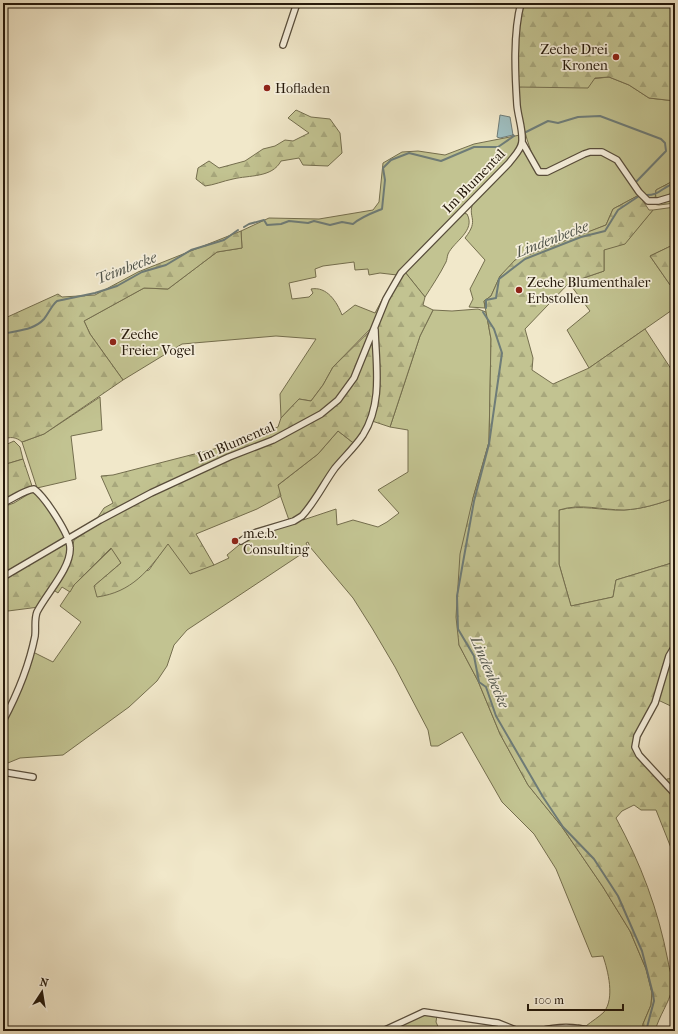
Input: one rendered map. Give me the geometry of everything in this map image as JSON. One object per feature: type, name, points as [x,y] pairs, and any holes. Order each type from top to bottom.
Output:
[{"type":"street","points":[[283,45],[297,3]]},
{"type":"street","name":"Im Blumental","points":[[3,577],[69,540],[100,520],[151,493],[229,457],[273,440],[321,414],[338,400],[348,387],[364,356],[386,299],[401,274],[509,163],[519,150],[522,142],[516,85],[517,23],[520,3]]},
{"type":"street","points":[[522,142],[539,172],[547,172],[590,152],[602,152],[616,160],[639,192],[648,201],[663,200],[675,196]]},
{"type":"street","name":"Im Blumental","points":[[241,541],[254,533],[294,521],[302,516],[345,455],[362,436],[373,413],[376,402],[377,386],[375,328]]},
{"type":"street","points":[[3,503],[34,489],[39,493],[50,508],[69,540],[69,556],[63,569],[36,614],[35,636],[15,699],[3,721]]},
{"type":"street","points":[[675,646],[669,656],[655,703],[637,736],[635,747],[639,755],[675,794]]},
{"type":"street","points":[[3,772],[33,777]]},
{"type":"street","points":[[384,1031],[424,1012],[498,1023],[518,1031]]},
{"type":"street","points":[[540,1031],[553,1027],[569,1027],[592,1031]]},
{"type":"green space","points":[[523,3],[675,3],[675,101],[649,98],[629,85],[609,77],[595,78],[588,88],[518,87],[519,26]]},
{"type":"green space","points":[[609,77],[629,85],[649,98],[675,101],[675,180],[656,190],[655,200],[639,195],[613,209],[606,225],[536,251],[505,271],[500,276],[491,296],[484,301],[485,308],[469,307],[473,299],[470,289],[485,260],[465,238],[473,223],[471,212],[473,203],[521,150],[527,153],[536,173],[542,175],[597,150],[545,171],[539,170],[524,130],[518,87]]},
{"type":"green space","points":[[296,110],[311,117],[330,119],[340,133],[342,153],[328,166],[303,165],[299,158],[281,161],[272,170],[260,175],[233,179],[205,186],[196,179],[198,168],[209,161],[219,168],[245,161],[263,149],[275,146],[285,140],[293,141],[309,133],[288,118]]},
{"type":"green space","points":[[520,135],[517,149],[510,159],[397,275],[380,273],[369,275],[368,269],[355,270],[354,262],[323,266],[315,269],[316,277],[289,283],[292,299],[309,297],[313,293],[311,289],[322,290],[331,296],[342,315],[355,305],[375,313],[383,298],[375,324],[333,367],[323,385],[311,401],[299,399],[281,418],[280,394],[316,339],[276,336],[182,344],[123,380],[90,334],[84,321],[144,288],[168,289],[217,252],[242,248],[241,231],[269,218],[319,219],[373,210],[379,202],[383,163],[402,152],[418,151],[445,155],[474,144]]},
{"type":"green space","points":[[675,180],[675,203],[659,205],[651,203],[655,200],[656,190]]},
{"type":"green space","points":[[639,195],[649,210],[653,210],[625,244],[604,250],[604,271],[569,283],[525,329],[533,358],[532,370],[553,384],[589,368],[645,329],[675,375],[675,498],[637,509],[616,510],[575,507],[559,510],[559,564],[571,606],[613,597],[616,580],[675,562],[675,655],[670,656],[660,693],[634,746],[664,782],[667,779],[675,778],[675,858],[656,810],[641,810],[634,805],[622,811],[616,818],[648,887],[664,942],[672,979],[671,994],[655,1031],[643,1031],[643,1024],[651,1005],[652,993],[646,969],[630,931],[603,887],[562,827],[528,785],[500,734],[478,681],[459,645],[456,617],[460,554],[473,498],[489,442],[491,339],[484,301],[491,296],[500,276],[515,260],[606,225],[613,209]]},
{"type":"green space","points":[[675,207],[675,244],[650,256],[675,292],[675,308],[589,368],[567,330],[590,311],[569,283],[604,271],[604,249],[625,243],[653,210]]},
{"type":"green space","points":[[463,213],[467,214],[469,220],[467,231],[451,249],[444,266],[425,297],[405,272]]},
{"type":"green space","points":[[241,231],[242,248],[217,252],[168,289],[144,288],[84,321],[90,334],[123,380],[44,434],[22,442],[13,438],[3,440],[3,319],[58,294],[62,297],[95,295],[138,272]]},
{"type":"green space","points":[[675,244],[675,292],[650,256]]},
{"type":"green space","points":[[405,272],[425,297],[423,305],[433,310],[420,336],[390,427],[372,421],[356,445],[338,431],[318,454],[278,485],[281,496],[257,509],[196,534],[214,565],[190,574],[168,544],[146,571],[130,585],[109,594],[97,597],[94,586],[121,563],[111,548],[74,585],[70,592],[62,587],[58,593],[52,589],[71,554],[74,540],[99,523],[96,520],[104,508],[113,503],[101,476],[113,475],[245,441],[278,427],[281,418],[299,399],[311,401],[323,385],[333,367],[381,320],[388,299]]},
{"type":"green space","points":[[478,309],[486,312],[491,339],[489,442],[473,498],[459,645],[478,681],[500,734],[528,785],[562,827],[603,887],[630,931],[646,969],[652,993],[651,1005],[643,1024],[643,1031],[599,1031],[578,1026],[586,1026],[604,1012],[609,999],[610,984],[603,956],[592,957],[556,869],[534,834],[502,802],[462,732],[438,746],[431,746],[428,730],[395,667],[372,628],[353,598],[310,547],[308,542],[306,543],[309,549],[187,630],[174,645],[167,666],[157,681],[129,707],[63,755],[20,758],[3,765],[3,723],[31,651],[53,662],[81,622],[60,606],[74,585],[112,548],[121,563],[94,586],[149,570],[168,543],[214,565],[229,558],[227,555],[239,545],[259,533],[290,523],[277,486],[318,454],[338,431],[356,445],[334,471],[303,520],[336,509],[337,525],[353,520],[378,527],[399,513],[378,490],[408,472],[408,430],[390,427],[420,336],[433,310],[452,311]]},
{"type":"green space","points":[[100,397],[102,430],[71,436],[76,479],[37,488],[22,442],[44,434]]},
{"type":"green space","points":[[14,441],[20,447],[23,459],[3,465],[3,446]]},
{"type":"green space","points":[[23,459],[32,486],[3,501],[3,465]]},
{"type":"green space","points":[[32,492],[41,499],[52,512],[65,539],[3,576],[3,507],[14,503]]},
{"type":"green space","points":[[675,498],[675,562],[616,580],[613,597],[571,606],[559,564],[559,510],[567,508],[616,510],[637,509]]},
{"type":"green space","points":[[66,544],[69,548],[66,562],[39,607],[8,611],[3,604],[3,579]]},
{"type":"green space","points":[[675,655],[675,708],[658,700],[670,656]]},
{"type":"green space","points":[[422,1014],[437,1015],[436,1022],[440,1031],[387,1031]]},
{"type":"water","points":[[500,115],[510,117],[513,135],[500,138],[497,137]]},
{"type":"waterway","name":"Teimbecke","points":[[526,132],[548,121],[558,123],[578,117],[600,116],[661,139],[665,143],[666,151],[635,183]]},
{"type":"waterway","name":"Teimbecke","points":[[244,227],[264,220],[267,225],[281,224],[289,221],[308,223],[314,221],[330,225],[342,222],[353,224],[363,217],[382,209],[385,180],[383,168],[391,160],[409,153],[441,161],[474,147],[498,147],[514,136],[513,135]]},
{"type":"waterway","name":"Lindenbecke","points":[[644,195],[658,193],[675,183]]},
{"type":"waterway","name":"Lindenbecke","points":[[486,308],[486,300],[496,298],[499,279],[525,259],[581,237],[605,231],[618,210],[639,196]]},
{"type":"waterway","name":"Teimbecke","points":[[3,334],[25,330],[40,323],[57,301],[95,293],[117,286],[142,272],[166,265],[191,250],[224,240],[238,230]]},
{"type":"waterway","name":"Lindenbecke","points":[[483,312],[494,329],[502,353],[489,444],[474,501],[457,596],[458,629],[474,656],[479,682],[486,687],[496,716],[543,797],[563,827],[594,859],[618,896],[642,951],[653,994],[654,1001],[646,1031]]},
{"type":"place","name":"Zeche Drei Kronen","points":[[616,57]]},
{"type":"place","name":"Hofladen","points":[[267,88]]},
{"type":"place","name":"Zeche Blumenthaler Erbstollen","points":[[519,290]]},
{"type":"place","name":"Zeche Freier Vogel","points":[[113,342]]},
{"type":"place","name":"m.e.b. Consulting","points":[[235,541]]}]
